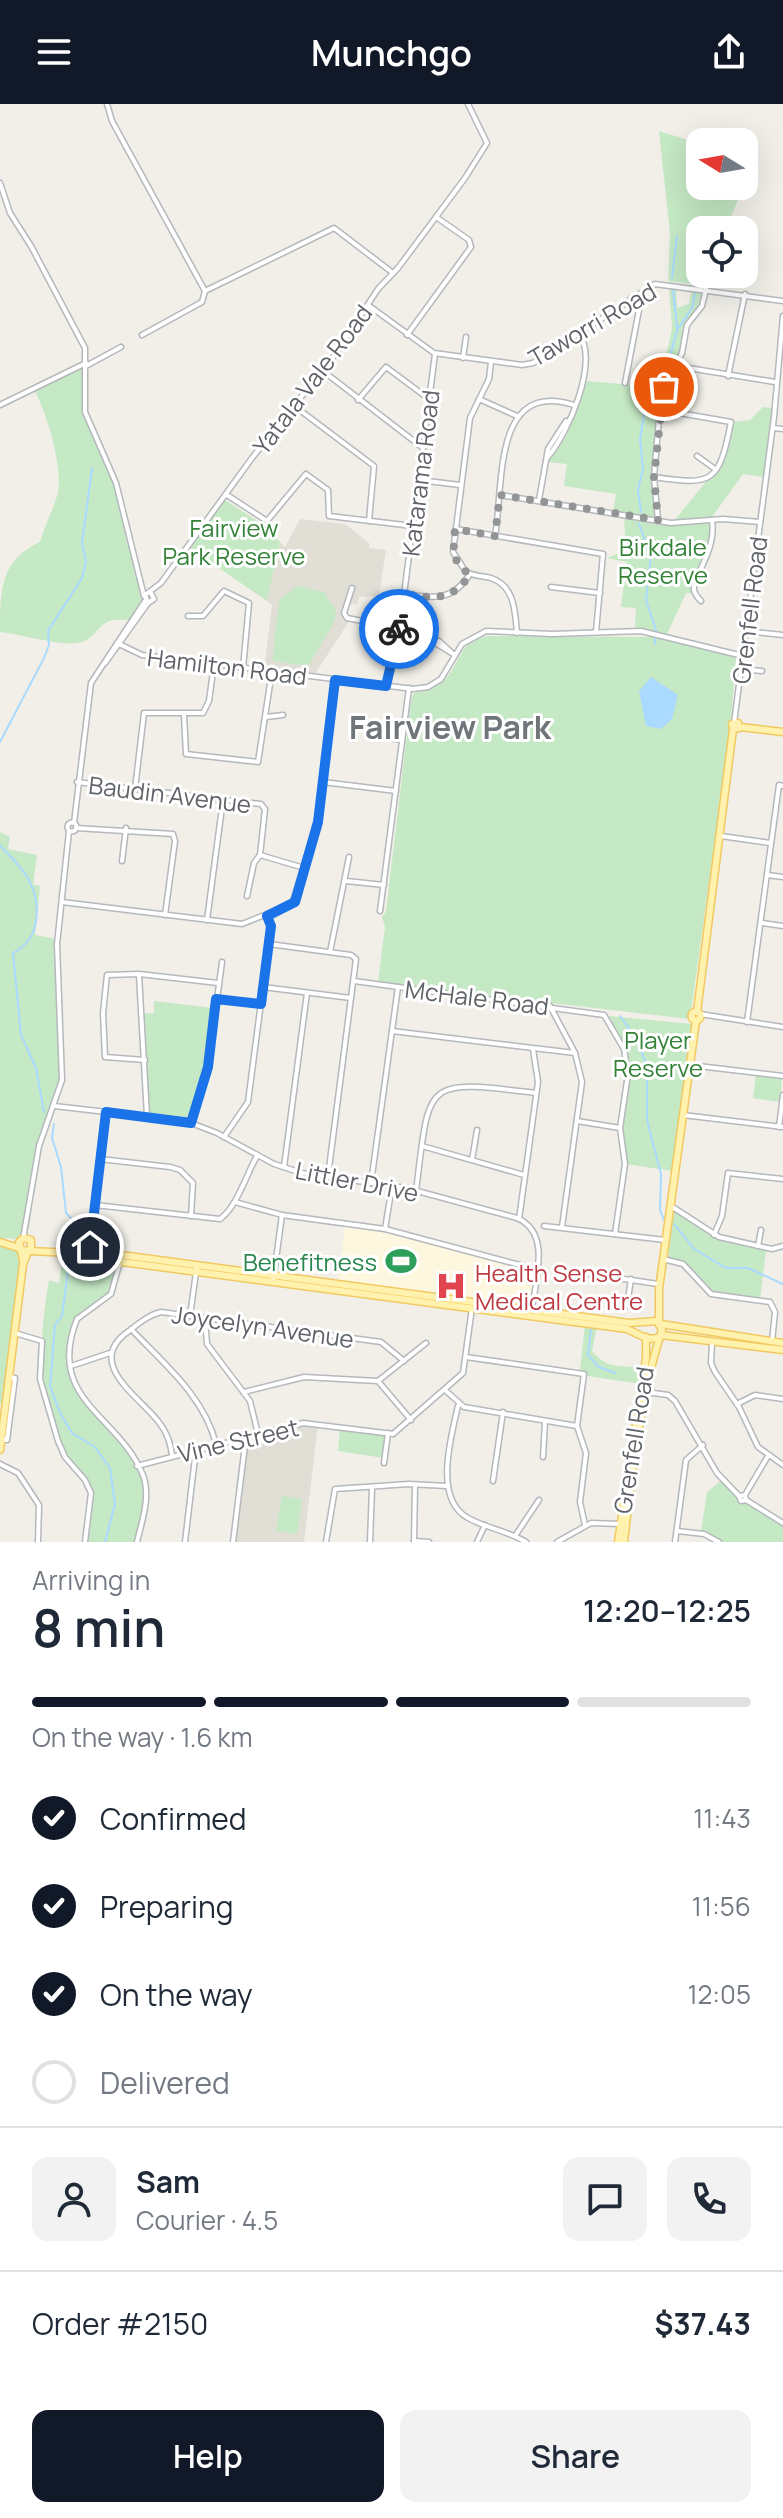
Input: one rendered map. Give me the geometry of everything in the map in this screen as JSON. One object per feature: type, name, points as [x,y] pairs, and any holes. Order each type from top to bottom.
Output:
[{"type":"main road","points":[[736,726],[783,732]]},
{"type":"main road","name":"Grenfell Road","points":[[643,1392],[659,1337],[663,1259],[736,726]]},
{"type":"main road","points":[[2,1242],[56,1253],[196,1268],[627,1329],[645,1336],[712,1340],[783,1350]]},
{"type":"main road","name":"Yatala Vale Road","points":[[0,1450],[26,1246]]},
{"type":"main road","points":[[274,1279],[635,1323],[648,1321],[783,1343]]},
{"type":"main road","name":"Grenfell Road","points":[[618,1542],[643,1392],[643,1328],[660,1286]]},
{"type":"main road","points":[[461,1300],[472,1308]]},
{"type":"main road","points":[[472,1308],[481,1303]]},
{"type":"main road","points":[[522,1315],[532,1310]]},
{"type":"main road","points":[[532,1310],[544,1318]]},
{"type":"main road","name":"Grenfell Road","points":[[623,1525],[624,1542]]},
{"type":"street","points":[[107,104],[112,121],[208,290]]},
{"type":"street","name":"Yatala Vale Road","points":[[26,1246],[39,1146],[62,1080],[57,944],[89,690],[147,597],[322,371],[367,305],[473,166],[487,143],[468,104]]},
{"type":"street","points":[[0,183],[10,213],[85,348],[85,412],[116,483],[141,585],[147,597]]},
{"type":"street","points":[[407,335],[471,247],[469,240],[435,216]]},
{"type":"street","points":[[142,335],[202,302],[208,290],[334,228],[394,273]]},
{"type":"street","name":"Taworri Road","points":[[367,305],[435,354],[530,365],[631,298],[660,283],[783,301]]},
{"type":"street","points":[[658,520],[654,477],[661,395],[676,366],[687,325],[702,306],[706,289]]},
{"type":"street","points":[[728,376],[745,294]]},
{"type":"street","points":[[625,383],[639,310],[631,298]]},
{"type":"street","name":"Grenfell Road","points":[[736,726],[773,428],[783,316]]},
{"type":"street","points":[[539,500],[547,458],[568,419],[584,377],[588,348],[579,333]]},
{"type":"street","points":[[463,358],[466,337]]},
{"type":"street","points":[[0,405],[121,347]]},
{"type":"street","name":"Katarama Road","points":[[386,686],[399,628],[435,354]]},
{"type":"street","points":[[491,362],[489,379],[470,418],[454,556],[459,566],[470,574],[492,579],[505,587],[514,604],[517,633]]},
{"type":"street","points":[[676,366],[775,382]]},
{"type":"street","points":[[358,400],[386,367],[429,399]]},
{"type":"street","points":[[322,371],[423,448]]},
{"type":"street","points":[[479,398],[517,416]]},
{"type":"street","points":[[495,536],[509,432],[517,416],[541,401],[574,405]]},
{"type":"street","points":[[293,405],[374,466],[369,521]]},
{"type":"street","points":[[654,477],[702,482],[715,469],[725,452],[729,419],[661,410]]},
{"type":"street","points":[[773,428],[783,429]]},
{"type":"street","points":[[697,456],[715,469]]},
{"type":"street","points":[[226,495],[267,521],[306,474],[328,490],[329,516],[413,526]]},
{"type":"street","points":[[419,480],[461,485]]},
{"type":"street","points":[[500,495],[658,520],[760,522]]},
{"type":"street","points":[[701,601],[696,595],[695,584],[713,545],[712,520]]},
{"type":"street","points":[[455,529],[603,554],[596,632]]},
{"type":"street","points":[[404,594],[443,598],[459,590],[470,574]]},
{"type":"street","points":[[551,587],[600,593]]},
{"type":"street","points":[[352,588],[344,613],[347,618],[399,628]]},
{"type":"street","points":[[188,616],[203,616],[224,591],[249,603],[243,668]]},
{"type":"street","points":[[746,631],[783,635]]},
{"type":"street","name":"Hamilton Road","points":[[118,644],[142,655],[409,688],[425,688],[437,682],[447,673],[453,654],[476,634],[651,633],[743,656]]},
{"type":"street","points":[[135,789],[144,713],[184,715],[205,711],[214,664]]},
{"type":"street","points":[[741,669],[762,671]]},
{"type":"street","points":[[184,715],[186,754],[258,762],[272,671]]},
{"type":"street","points":[[62,902],[246,924],[295,902],[318,822],[335,680]]},
{"type":"street","points":[[380,911],[409,688]]},
{"type":"street","points":[[266,717],[283,715]]},
{"type":"street","points":[[370,735],[402,740]]},
{"type":"street","name":"Baudin Avenue","points":[[77,782],[263,805],[260,855]]},
{"type":"street","points":[[323,782],[396,791]]},
{"type":"street","points":[[747,1022],[781,785]]},
{"type":"street","points":[[207,920],[223,799]]},
{"type":"street","points":[[72,827],[169,832],[175,837],[165,915]]},
{"type":"street","points":[[122,861],[126,828]]},
{"type":"street","points":[[721,836],[771,843]]},
{"type":"street","points":[[247,896],[254,863],[260,855],[304,868]]},
{"type":"street","points":[[330,952],[349,857]]},
{"type":"street","points":[[767,875],[783,877]]},
{"type":"street","points":[[346,881],[384,885]]},
{"type":"street","points":[[224,1137],[248,1102],[271,926],[267,916]]},
{"type":"street","points":[[761,923],[783,926]]},
{"type":"street","points":[[269,944],[355,955],[328,1177]]},
{"type":"street","points":[[191,1123],[208,1067],[222,962]]},
{"type":"street","points":[[145,1060],[105,1057],[103,1013],[107,975],[139,974],[218,983]]},
{"type":"street","points":[[139,974],[147,1116]]},
{"type":"street","name":"McHale Road","points":[[354,981],[601,1013],[624,1049],[628,1067],[620,1128]]},
{"type":"street","points":[[263,987],[351,998]]},
{"type":"street","points":[[371,1183],[398,987]]},
{"type":"street","points":[[284,1167],[307,993]]},
{"type":"street","points":[[216,999],[261,1004]]},
{"type":"street","points":[[550,1006],[575,1053],[582,1082],[562,1227]]},
{"type":"street","points":[[698,1016],[783,1027]]},
{"type":"street","points":[[392,1031],[575,1053]]},
{"type":"street","points":[[532,1310],[535,1269],[539,1262],[537,1237],[530,1225],[519,1219],[536,1093],[533,1049]]},
{"type":"street","points":[[690,1065],[783,1076]]},
{"type":"street","points":[[416,1191],[430,1105],[450,1087],[465,1084],[536,1093]]},
{"type":"street","points":[[683,1115],[781,1127],[783,1095]]},
{"type":"street","name":"Littler Drive","points":[[54,1106],[191,1123],[284,1167],[416,1191],[519,1219]]},
{"type":"street","points":[[90,1256],[106,1112]]},
{"type":"street","points":[[577,1121],[620,1128],[625,1164],[615,1234]]},
{"type":"street","points":[[472,1160],[477,1130]]},
{"type":"street","points":[[422,1146],[525,1175]]},
{"type":"street","points":[[95,1205],[220,1219],[235,1202],[239,1187],[257,1155]]},
{"type":"street","points":[[100,1159],[180,1170],[194,1190],[191,1216]]},
{"type":"street","points":[[714,1235],[722,1216],[728,1173],[783,1179]]},
{"type":"street","points":[[385,1229],[392,1186]]},
{"type":"street","points":[[235,1202],[282,1215],[385,1229],[535,1269]]},
{"type":"street","points":[[671,1206],[714,1235],[758,1246],[783,1246]]},
{"type":"street","points":[[274,1279],[282,1215]]},
{"type":"street","points":[[544,1226],[666,1240]]},
{"type":"street","points":[[758,1246],[761,1230]]},
{"type":"street","points":[[120,1259],[111,1294],[77,1319],[70,1344],[71,1366],[85,1404],[125,1447],[143,1475],[146,1498],[137,1542]]},
{"type":"street","points":[[663,1259],[683,1264],[711,1294],[770,1302],[775,1312],[772,1342]]},
{"type":"street","points":[[190,1316],[196,1268]]},
{"type":"street","points":[[563,1270],[660,1286]]},
{"type":"street","points":[[627,1306],[631,1279]]},
{"type":"street","points":[[384,1463],[388,1433],[393,1434],[411,1420],[463,1373],[472,1308]]},
{"type":"street","name":"Joycelyn Avenue","points":[[112,1353],[118,1338],[161,1312],[381,1342],[404,1361]]},
{"type":"street","points":[[205,1319],[207,1344],[244,1392],[253,1409],[258,1434]]},
{"type":"street","points":[[131,1329],[192,1393],[211,1426],[216,1444]]},
{"type":"street","points":[[15,1333],[42,1341],[40,1379],[58,1441],[65,1457],[85,1480],[91,1493],[85,1542]]},
{"type":"street","points":[[712,1340],[712,1367],[737,1404],[756,1444],[783,1465]]},
{"type":"street","points":[[244,1392],[304,1377],[378,1381],[426,1343]]},
{"type":"street","points":[[71,1366],[112,1353],[115,1372],[166,1432],[172,1455]]},
{"type":"street","points":[[466,1357],[580,1372],[584,1378],[577,1426],[586,1453],[580,1502],[585,1525]]},
{"type":"street","points":[[378,1381],[411,1420]]},
{"type":"street","points":[[445,1390],[458,1406],[577,1426]]},
{"type":"street","points":[[643,1392],[672,1397],[721,1478],[743,1497],[783,1523]]},
{"type":"street","points":[[737,1404],[755,1395],[783,1399]]},
{"type":"street","points":[[458,1406],[447,1486],[460,1512],[526,1542]]},
{"type":"street","points":[[493,1481],[503,1412]]},
{"type":"street","points":[[543,1457],[545,1422]]},
{"type":"street","name":"Vine Street","points":[[137,1466],[303,1423],[388,1433]]},
{"type":"street","points":[[233,1542],[246,1437]]},
{"type":"street","points":[[675,1542],[686,1460],[703,1445]]},
{"type":"street","points":[[185,1542],[196,1449]]},
{"type":"street","points":[[743,1497],[768,1456]]},
{"type":"street","points":[[0,1464],[18,1473],[39,1505],[38,1542]]},
{"type":"street","points":[[415,1485],[414,1541],[429,1542]]},
{"type":"street","points":[[326,1542],[333,1492],[340,1487],[447,1486]]},
{"type":"street","points":[[370,1542],[372,1488]]},
{"type":"street","points":[[515,1536],[539,1500]]},
{"type":"street","points":[[477,1542],[485,1525]]},
{"type":"street","points":[[557,1542],[585,1525],[623,1525]]},
{"type":"street","points":[[677,1531],[704,1534],[719,1542]]},
{"type":"shaded area","points":[[300,519],[345,524],[369,543],[369,548],[386,550],[379,596],[359,597],[357,605],[347,603],[344,613],[350,620],[313,677],[264,670],[272,605],[267,601],[280,542],[285,547]]},
{"type":"shaded area","points":[[345,1224],[380,1229],[531,1269],[534,1272],[531,1304],[526,1307],[338,1282]]},
{"type":"shaded area","points":[[303,1423],[318,1424],[304,1542],[233,1542],[246,1437]]},
{"type":"green space","points":[[659,131],[686,140],[686,200],[738,200],[731,216],[686,216],[686,283],[668,281],[670,233]]},
{"type":"green space","points":[[669,285],[676,286],[677,308],[689,304],[692,288],[702,294],[697,310],[685,325],[680,352],[659,395],[652,477],[657,512],[653,517],[613,512],[616,494],[564,486],[567,464],[548,462],[567,429],[585,381],[645,386],[663,371],[672,328]]},
{"type":"green space","points":[[86,366],[84,406],[121,501],[145,595],[133,621],[111,621],[85,641],[60,643],[0,632],[5,579],[17,558],[40,542],[59,485],[53,441],[33,388],[67,370]]},
{"type":"green space","points":[[763,407],[772,408],[764,477],[743,474],[712,517],[675,520],[721,463],[734,422],[750,420]]},
{"type":"green space","name":"Fairview Park Reserve","points":[[225,500],[262,524],[280,542],[267,601],[190,548]]},
{"type":"green space","name":"Birkdale Reserve","points":[[624,517],[671,525],[704,522],[710,525],[708,545],[692,593],[686,593],[667,634],[635,629],[636,608],[621,607],[627,562],[607,558],[626,550]]},
{"type":"green space","points":[[297,586],[324,592],[336,610],[335,621],[308,666],[273,661],[280,599]]},
{"type":"green space","points":[[487,636],[656,637],[736,658],[730,731],[690,1019],[378,983],[385,927],[382,917],[386,912],[411,700],[414,693],[436,686],[449,675],[469,641]]},
{"type":"green space","points":[[0,832],[10,837],[8,849],[37,855],[33,885],[40,886],[35,935],[57,939],[61,1086],[39,1146],[29,1228],[22,1239],[0,1238]]},
{"type":"green space","points":[[154,1001],[212,1008],[205,1066],[189,1121],[149,1114],[143,1014],[154,1013]]},
{"type":"green space","name":"Player Reserve","points":[[609,1016],[692,1024],[672,1171],[626,1164],[622,1128],[630,1066],[626,1048]]},
{"type":"green space","points":[[756,1075],[782,1079],[780,1102],[753,1098]]},
{"type":"green space","points":[[674,1209],[718,1239],[766,1250],[760,1300],[713,1293],[682,1264],[668,1257]]},
{"type":"green space","points":[[0,1242],[19,1248],[22,1257],[6,1403],[0,1403]]},
{"type":"green space","points":[[63,1256],[120,1262],[111,1292],[77,1318],[71,1334],[69,1362],[72,1382],[80,1396],[123,1445],[140,1470],[144,1498],[137,1542],[85,1542],[91,1510],[90,1494],[65,1456],[49,1411],[42,1356],[44,1319],[49,1280],[59,1283]]},
{"type":"green space","points":[[585,1324],[597,1325],[592,1351],[615,1366],[643,1368],[641,1384],[588,1376],[580,1370]]},
{"type":"green space","points":[[340,1429],[384,1435],[384,1458],[338,1451]]},
{"type":"green space","points":[[721,1481],[742,1500],[783,1526],[783,1542],[722,1542],[701,1532],[707,1492]]},
{"type":"green space","points":[[282,1496],[302,1499],[297,1534],[276,1531]]},
{"type":"water","points":[[651,677],[678,695],[672,719],[661,729],[646,726],[639,691]]},
{"type":"waterway","points":[[672,278],[677,236]]},
{"type":"waterway","points":[[673,289],[677,328]]},
{"type":"waterway","points":[[641,512],[638,490],[643,469],[640,439],[645,408],[666,371],[677,330],[692,308],[695,294]]},
{"type":"waterway","points":[[0,742],[44,658],[49,645],[48,631],[82,578],[86,562],[82,543],[92,468]]},
{"type":"waterway","points":[[639,524],[651,556],[646,600],[656,630]]},
{"type":"waterway","points":[[655,639],[655,644]]},
{"type":"waterway","points":[[0,845],[26,875],[37,907],[30,939],[13,953],[21,1035],[36,1068],[44,1112]]},
{"type":"waterway","points":[[620,1016],[636,1038],[647,1066],[647,1120],[661,1174],[660,1210],[664,1220]]},
{"type":"waterway","points":[[54,1124],[52,1138],[61,1167],[66,1213],[78,1225],[80,1240],[69,1263],[62,1316],[55,1325],[50,1386],[72,1433],[95,1447],[110,1468],[115,1504],[105,1542]]},
{"type":"waterway","points":[[674,1224],[694,1249],[726,1268],[748,1268],[783,1284]]},
{"type":"waterway","points":[[591,1328],[588,1355],[599,1367],[615,1373]]},
{"type":"way so far","points":[[399,629],[404,594],[443,598],[463,585],[470,574],[461,569],[454,556],[455,529],[495,536],[500,495],[658,520],[654,477],[664,387]]},
{"type":"place","name":"Benefitness","points":[[401,1261]]},
{"type":"place","name":"Health Sense Medical Centre","points":[[451,1286]]},
{"type":"district","name":"Fairview Park","points":[[450,727]]},
{"type":"route","points":[[90,1247],[106,1112],[191,1123],[208,1067],[216,999],[261,1004],[271,926],[267,916],[295,902],[305,874],[304,868],[318,822],[335,680],[386,686],[389,659],[399,629]]}]
